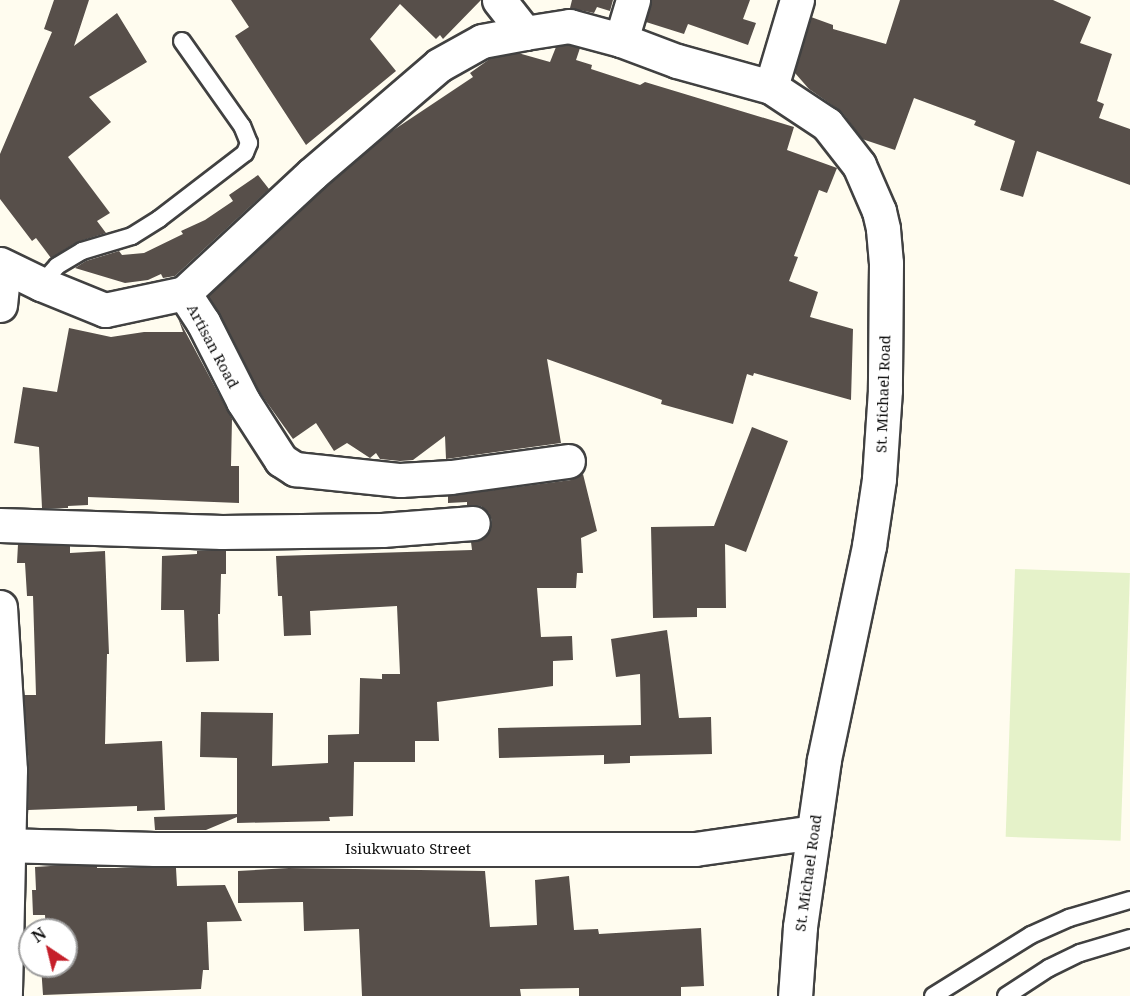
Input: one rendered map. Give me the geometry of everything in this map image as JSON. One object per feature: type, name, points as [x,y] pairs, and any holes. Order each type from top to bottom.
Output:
[{"type":"street","points":[[499,0],[525,33]]},
{"type":"street","points":[[621,40],[633,0]]},
{"type":"street","points":[[771,87],[797,0]]},
{"type":"street","name":"St. Michael Road","points":[[525,33],[569,26],[621,40],[677,61],[771,87],[827,124],[859,165],[879,211],[886,262],[885,390],[879,479],[862,584],[831,720],[800,927],[795,996]]},
{"type":"street","name":"Artisan Road","points":[[525,33],[482,41],[439,65],[312,174],[184,293],[203,322],[243,401],[281,460],[295,469],[400,480],[440,478],[568,460]]},
{"type":"street","points":[[0,305],[2,265],[105,310],[184,293]]},
{"type":"street","points":[[0,525],[222,532],[382,530],[457,524],[440,478]]},
{"type":"street","points":[[0,607],[10,770],[5,845],[5,996]]},
{"type":"street","name":"Isiukwuato Street","points":[[5,845],[155,849],[695,849],[814,832]]},
{"type":"lane","points":[[41,284],[57,266],[82,250],[132,236],[159,219],[245,153],[249,143],[242,126],[182,41]]},
{"type":"lane","points":[[933,996],[1031,935],[1069,918],[1130,900]]},
{"type":"lane","points":[[1006,996],[1049,968],[1080,953],[1130,938]]},
{"type":"green space","points":[[1015,569],[1130,573],[1121,841],[1006,837]]},
{"type":"building","points":[[54,0],[89,0],[74,46],[117,13],[147,62],[89,97],[111,122],[68,157],[110,213],[97,221],[106,233],[77,242],[51,258],[36,238],[32,241],[0,199],[0,154],[52,32],[44,29]]},
{"type":"building","points":[[231,0],[481,0],[443,39],[440,35],[436,39],[400,4],[370,39],[396,71],[306,145],[235,36],[249,27]]},
{"type":"building","points":[[572,0],[613,0],[610,11],[597,7],[594,13],[570,8]]},
{"type":"building","points":[[651,0],[750,0],[743,19],[756,23],[748,45],[688,24],[684,34],[646,22]]},
{"type":"building","points":[[900,0],[1053,0],[1091,17],[1080,43],[1112,54],[1097,101],[1104,104],[1099,118],[1130,129],[1130,185],[1037,151],[1023,197],[1000,190],[1015,141],[974,125],[976,121],[914,98],[895,150],[862,139],[842,112],[809,89],[795,73],[811,17],[833,25],[833,29],[886,44]]},
{"type":"building","points":[[568,45],[580,48],[576,60],[592,65],[591,69],[640,85],[645,82],[794,127],[787,150],[837,168],[827,193],[819,190],[794,256],[798,257],[789,281],[818,292],[810,317],[853,329],[851,400],[754,373],[753,376],[747,374],[733,424],[661,404],[662,400],[547,359],[561,443],[446,459],[445,436],[413,460],[400,461],[380,459],[376,453],[370,458],[347,443],[334,451],[316,423],[293,439],[258,390],[208,296],[324,188],[386,135],[473,77],[470,73],[491,58],[518,53],[550,62],[556,47]]},
{"type":"building","points":[[258,175],[269,189],[175,276],[163,278],[161,274],[148,280],[125,283],[75,268],[86,261],[119,251],[122,255],[144,253],[183,234],[181,231],[205,220],[233,201],[229,195]]},
{"type":"building","points":[[178,318],[232,419],[231,466],[239,466],[239,503],[88,497],[88,505],[42,508],[39,447],[14,443],[23,387],[57,392],[69,328],[111,337],[144,332],[183,332]]},
{"type":"building","points":[[752,427],[788,441],[746,552],[725,544],[726,608],[697,608],[697,617],[653,618],[651,527],[714,526]]},
{"type":"building","points":[[583,474],[597,531],[581,538],[583,573],[577,573],[576,588],[537,588],[541,637],[572,636],[573,660],[553,661],[553,686],[437,702],[439,741],[415,741],[415,762],[354,762],[353,816],[329,817],[330,821],[237,823],[237,817],[206,830],[155,830],[154,817],[237,814],[237,758],[200,757],[201,712],[273,713],[272,766],[328,763],[328,735],[359,734],[360,678],[382,679],[382,674],[400,674],[397,606],[310,611],[311,635],[284,636],[282,596],[278,596],[276,556],[472,550],[471,542],[483,539],[490,531],[492,521],[489,513],[481,506],[467,505],[467,502],[448,503],[448,496],[571,480]]},
{"type":"building","points":[[18,544],[70,546],[70,553],[105,551],[109,654],[107,654],[105,744],[162,741],[165,810],[137,811],[137,806],[28,810],[29,769],[24,695],[36,695],[33,596],[27,596],[25,563],[17,563]]},
{"type":"building","points":[[197,551],[226,551],[226,574],[221,574],[220,614],[218,614],[219,661],[186,662],[184,610],[161,610],[162,556],[197,554]]},
{"type":"building","points":[[667,630],[679,718],[711,717],[712,754],[630,756],[630,763],[604,764],[604,755],[499,758],[498,728],[641,725],[640,674],[616,677],[611,639]]},
{"type":"building","points":[[66,865],[97,866],[97,868],[176,868],[177,886],[225,885],[242,921],[207,922],[209,970],[203,970],[201,989],[43,995],[42,978],[78,978],[78,918],[45,918],[45,915],[33,915],[32,890],[36,890],[35,867]]},
{"type":"building","points":[[289,868],[485,871],[490,927],[537,925],[535,880],[569,876],[574,930],[598,929],[599,934],[701,928],[704,986],[681,987],[681,996],[579,996],[579,988],[520,989],[521,996],[362,996],[359,929],[304,931],[303,902],[238,903],[238,871]]}]
